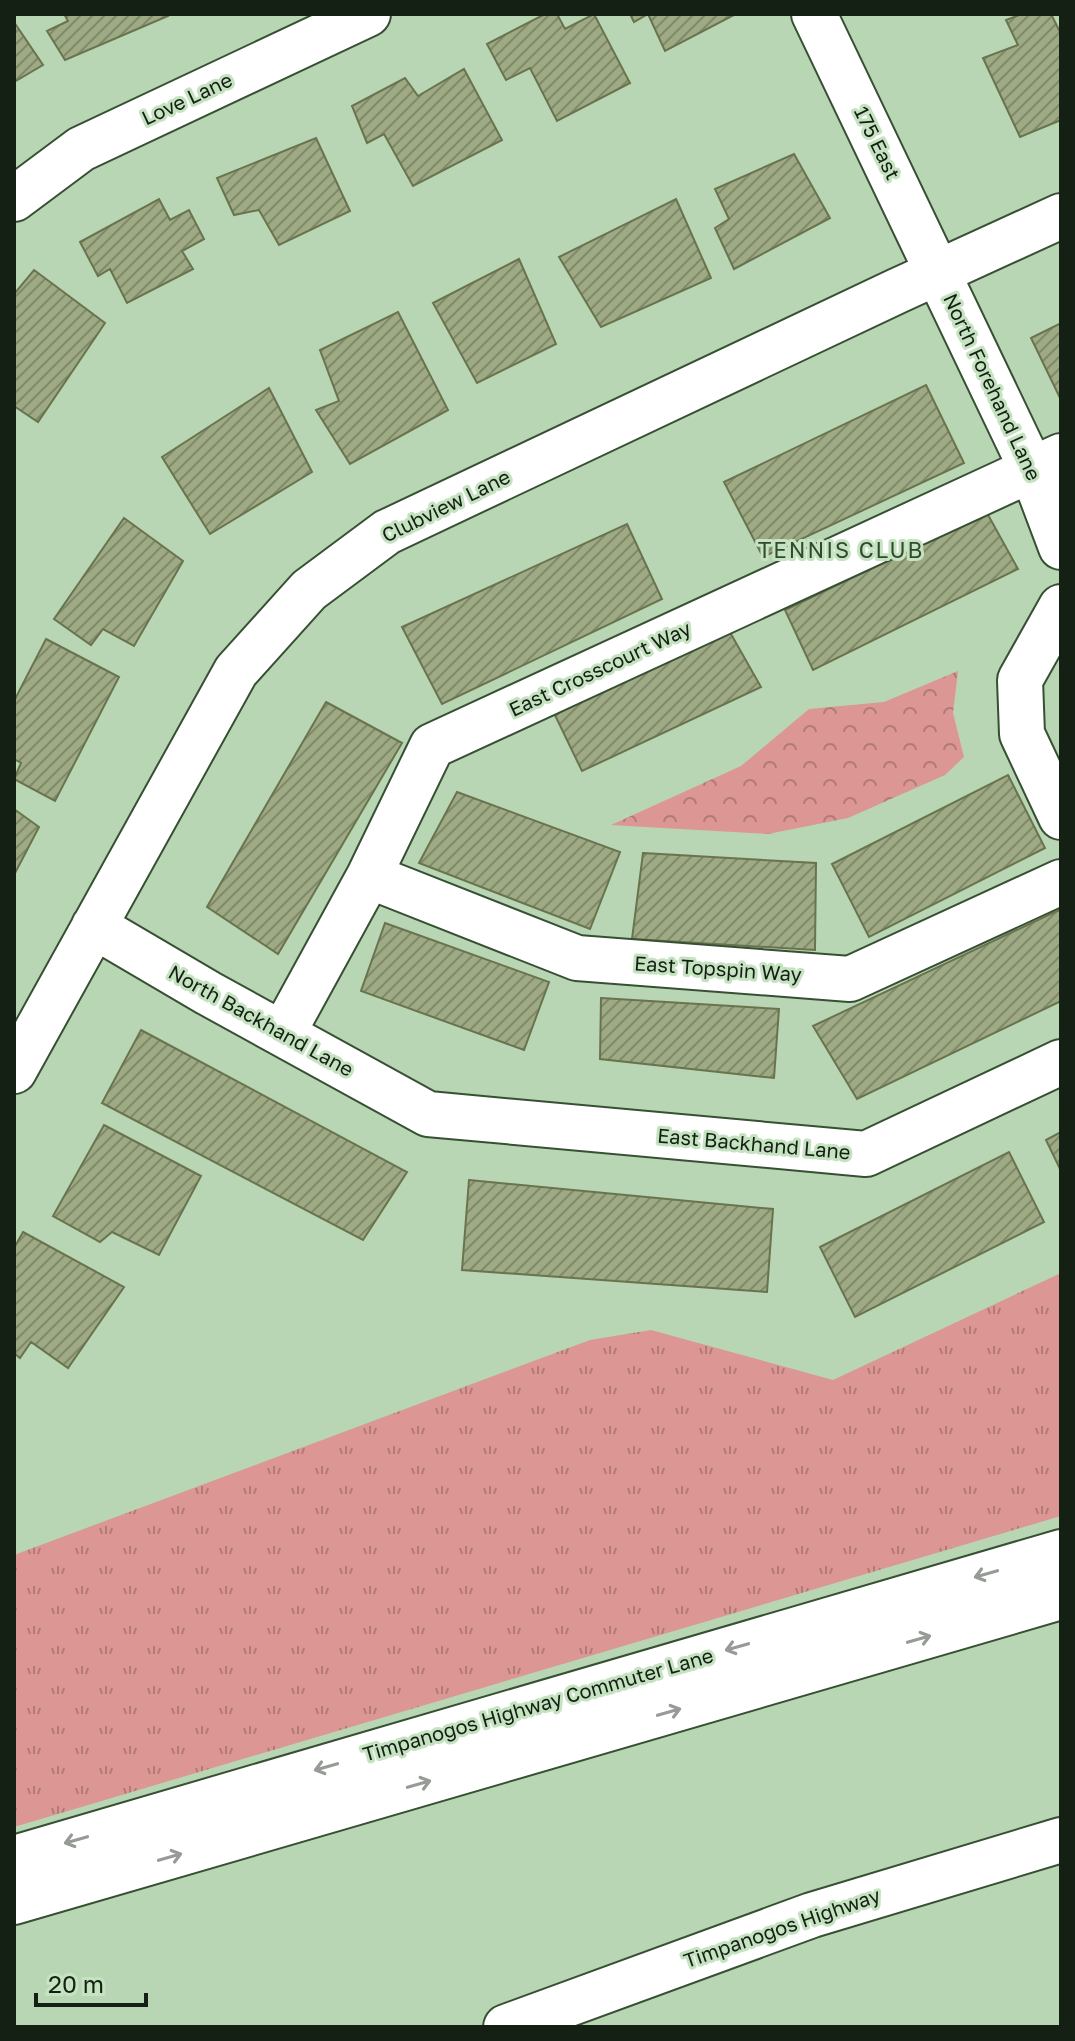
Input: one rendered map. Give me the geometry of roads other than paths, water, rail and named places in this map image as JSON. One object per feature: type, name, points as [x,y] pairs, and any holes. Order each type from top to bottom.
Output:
[{"type":"street","name":"Love Lane","points":[[14,199],[81,149],[368,14]]},
{"type":"street","name":"175 East","points":[[814,14],[939,272]]},
{"type":"street","name":"Clubview Lane","points":[[14,1071],[236,671],[309,590],[387,532],[1061,216]]},
{"type":"street","name":"North Forehand Lane","points":[[939,272],[1046,463],[1061,547]]},
{"type":"street","name":"East Crosscourt Way","points":[[283,1033],[369,876],[432,746],[1046,463]]},
{"type":"street","points":[[1061,607],[1020,680],[1022,734],[1061,817]]},
{"type":"street","name":"East Topspin Way","points":[[369,876],[577,958],[850,979],[1061,882]]},
{"type":"street","name":"North Backhand Lane","points":[[94,926],[428,1114]]},
{"type":"street","name":"East Backhand Lane","points":[[428,1114],[866,1154],[1061,1062]]},
{"type":"street","name":"Timpanogos Highway Commuter Lane","points":[[14,1858],[1061,1552]]},
{"type":"street","points":[[14,1902],[1061,1597]]},
{"type":"street","name":"Timpanogos Highway","points":[[506,2027],[812,1915],[1061,1840]]},
{"type":"district","name":"TENNIS CLUB","points":[[841,550]]}]
